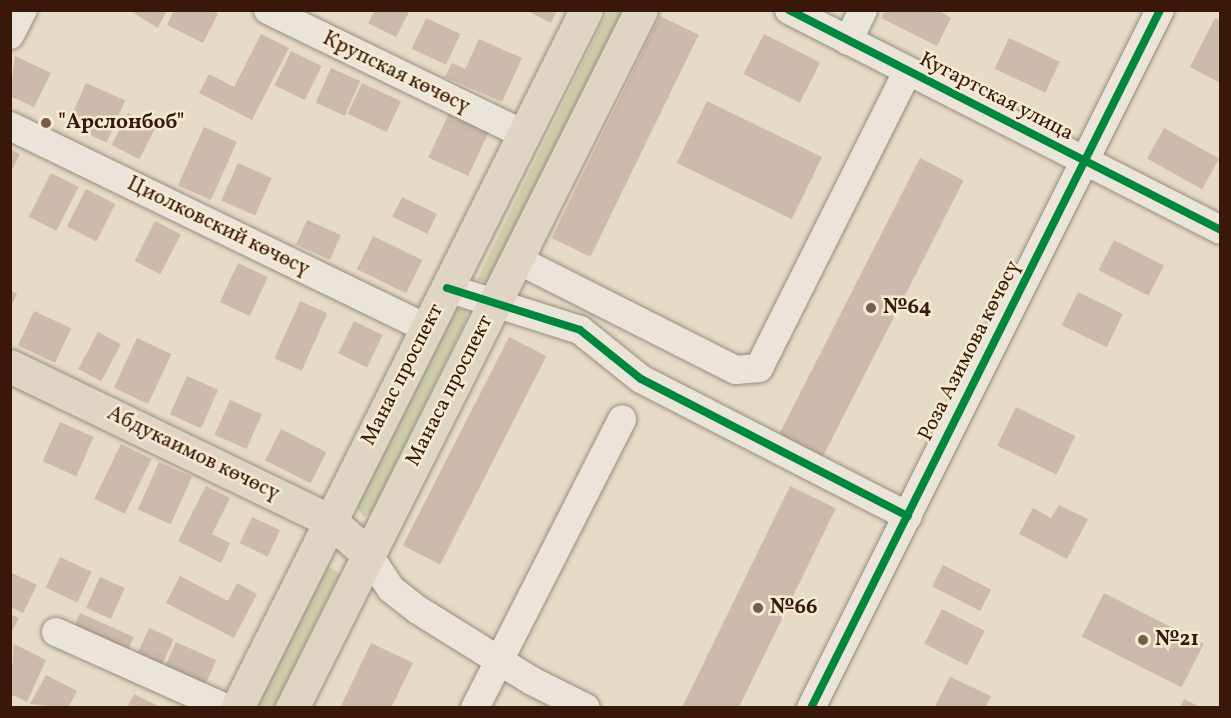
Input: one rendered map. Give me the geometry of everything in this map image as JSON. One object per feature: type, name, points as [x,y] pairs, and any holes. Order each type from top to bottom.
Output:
[{"type":"main road","name":"Манас проспект","points":[[237,708],[586,10]]},
{"type":"main road","name":"Манаса проспект","points":[[292,708],[641,10]]},
{"type":"main road","name":"Абдукаимов көчөсү","points":[[10,366],[329,520],[368,554]]},
{"type":"street","points":[[10,35],[23,10]]},
{"type":"street","name":"Крупская көчөсү","points":[[268,10],[525,135]]},
{"type":"street","name":"Кугартская улица","points":[[789,10],[906,72],[1221,230]]},
{"type":"street","points":[[848,41],[863,10]]},
{"type":"street","name":"Роза Азимова көчөсү","points":[[811,708],[1160,10]]},
{"type":"street","points":[[516,259],[736,370],[759,368],[906,72]]},
{"type":"street","name":"Циолковский көчөсү","points":[[10,126],[426,328]]},
{"type":"street","points":[[447,288],[580,330],[641,379],[908,516]]},
{"type":"street","points":[[475,708],[497,659],[622,419]]},
{"type":"street","points":[[368,554],[390,589],[497,659],[586,708]]},
{"type":"street","points":[[56,632],[226,708]]},
{"type":"green space","points":[[608,11],[628,11],[491,283],[477,280]]},
{"type":"green space","points":[[453,309],[466,309],[467,318],[372,513],[364,517],[355,505]]},
{"type":"green space","points":[[327,565],[340,574],[274,707],[253,708]]},
{"type":"building","points":[[129,10],[167,10],[158,28]]},
{"type":"building","points":[[174,10],[211,10],[218,14],[203,43],[167,25]]},
{"type":"building","points":[[375,10],[410,10],[396,37],[368,23]]},
{"type":"building","points":[[526,10],[557,10],[551,23]]},
{"type":"building","points":[[885,10],[938,10],[951,18],[937,46],[881,18]]},
{"type":"building","points":[[660,16],[699,35],[590,257],[552,238]]},
{"type":"building","points":[[426,18],[460,34],[446,65],[412,49]]},
{"type":"building","points":[[1215,18],[1220,20],[1220,83],[1190,67]]},
{"type":"building","points":[[261,34],[289,48],[252,120],[199,93],[209,74],[234,87]]},
{"type":"building","points":[[764,34],[820,63],[800,103],[744,74]]},
{"type":"building","points":[[1009,38],[1060,62],[1045,92],[995,69]]},
{"type":"building","points":[[479,39],[522,58],[502,102],[445,77],[452,63],[465,69]]},
{"type":"building","points":[[291,51],[322,66],[305,100],[274,85]]},
{"type":"building","points":[[15,56],[51,73],[34,107],[10,96]]},
{"type":"building","points":[[331,68],[360,81],[345,116],[316,103]]},
{"type":"building","points":[[86,83],[125,100],[107,143],[67,125]]},
{"type":"building","points":[[362,83],[401,101],[387,132],[348,114]]},
{"type":"building","points":[[707,101],[822,157],[792,219],[677,163]]},
{"type":"building","points":[[128,113],[156,127],[139,159],[112,145]]},
{"type":"building","points":[[449,113],[489,132],[468,176],[428,157]]},
{"type":"building","points":[[204,127],[237,142],[211,200],[178,185]]},
{"type":"building","points":[[1164,128],[1219,159],[1202,189],[1147,159]]},
{"type":"building","points":[[10,149],[20,154],[10,174]]},
{"type":"building","name":"№64","points":[[920,158],[964,180],[822,457],[779,435]]},
{"type":"building","points":[[238,163],[272,178],[255,216],[221,200]]},
{"type":"building","points":[[51,173],[79,187],[56,231],[29,217]]},
{"type":"building","points":[[86,189],[115,204],[96,241],[67,226]]},
{"type":"building","points":[[402,197],[437,214],[427,234],[392,217]]},
{"type":"building","points":[[307,220],[341,235],[330,260],[296,245]]},
{"type":"building","points":[[155,221],[181,234],[160,274],[135,261]]},
{"type":"building","points":[[373,236],[422,260],[406,293],[357,269]]},
{"type":"building","points":[[1114,240],[1164,265],[1148,296],[1099,270]]},
{"type":"building","points":[[238,263],[268,277],[250,316],[220,302]]},
{"type":"building","points":[[10,290],[17,294],[10,308]]},
{"type":"building","points":[[1078,292],[1123,314],[1107,347],[1062,325]]},
{"type":"building","points":[[300,301],[327,313],[302,371],[274,359]]},
{"type":"building","points":[[34,311],[71,328],[55,363],[18,345]]},
{"type":"building","points":[[354,321],[383,335],[367,367],[338,353]]},
{"type":"building","points":[[98,332],[121,344],[101,381],[78,369]]},
{"type":"building","points":[[509,337],[546,356],[440,565],[403,545]]},
{"type":"building","points":[[137,338],[171,354],[148,404],[114,388]]},
{"type":"building","points":[[187,376],[218,390],[201,428],[170,414]]},
{"type":"building","points":[[230,400],[262,414],[247,449],[215,435]]},
{"type":"building","points":[[1016,407],[1075,436],[1056,475],[997,446]]},
{"type":"building","points":[[60,422],[94,437],[76,476],[43,461]]},
{"type":"building","points":[[281,429],[326,452],[311,483],[265,460]]},
{"type":"building","points":[[121,444],[152,459],[125,514],[94,499]]},
{"type":"building","points":[[159,462],[192,477],[171,524],[138,510]]},
{"type":"building","points":[[206,486],[230,498],[212,534],[230,543],[221,563],[178,541]]},
{"type":"building","name":"№66","points":[[790,486],[836,508],[738,708],[682,708]]},
{"type":"building","points":[[1059,505],[1088,519],[1067,559],[1019,534],[1033,508],[1051,518]]},
{"type":"building","points":[[252,517],[280,530],[268,556],[240,543]]},
{"type":"building","points":[[60,557],[92,572],[77,603],[46,588]]},
{"type":"building","points":[[943,565],[991,590],[980,611],[932,586]]},
{"type":"building","points":[[10,572],[37,585],[23,613],[10,607]]},
{"type":"building","points":[[180,576],[228,601],[237,583],[257,594],[234,638],[166,603]]},
{"type":"building","points":[[100,577],[125,588],[111,619],[86,608]]},
{"type":"building","name":"№21","points":[[1104,593],[1204,644],[1182,688],[1082,637]]},
{"type":"building","points":[[942,609],[985,631],[967,666],[924,644]]},
{"type":"building","points":[[80,613],[134,637],[127,652],[73,628]]},
{"type":"building","points":[[10,614],[19,618],[10,634]]},
{"type":"building","points":[[149,628],[174,639],[162,665],[137,654]]},
{"type":"building","points":[[176,642],[216,660],[204,686],[164,668]]},
{"type":"building","points":[[371,643],[413,663],[391,708],[340,708]]},
{"type":"building","points":[[14,644],[46,660],[27,702],[10,694]]},
{"type":"building","points":[[46,675],[77,691],[68,708],[30,704]]},
{"type":"building","points":[[950,677],[991,696],[985,708],[934,708]]},
{"type":"building","points":[[134,694],[162,708],[127,708]]},
{"type":"building","name":"№21","points":[[1184,699],[1202,708],[1180,708]]},
{"type":"cycle path","points":[[789,10],[1220,230]]},
{"type":"cycle path","points":[[811,708],[1160,10]]},
{"type":"cycle path","points":[[447,288],[580,330],[641,379],[908,516]]},
{"type":"place","name":"\"Арслонбоб\"","points":[[46,123]]},
{"type":"place","name":"№64","points":[[871,308]]},
{"type":"place","name":"№66","points":[[758,608]]},
{"type":"place","name":"№21","points":[[1143,640]]}]
